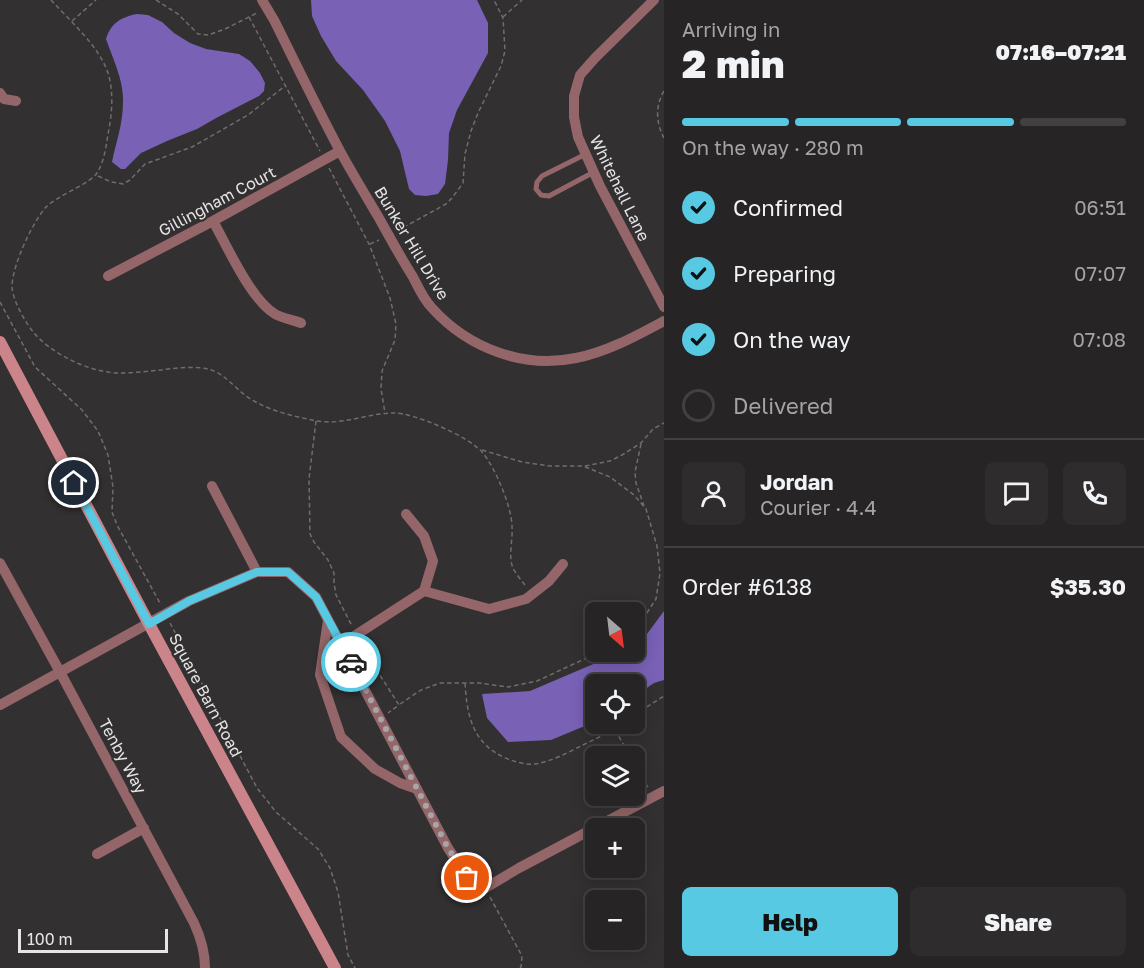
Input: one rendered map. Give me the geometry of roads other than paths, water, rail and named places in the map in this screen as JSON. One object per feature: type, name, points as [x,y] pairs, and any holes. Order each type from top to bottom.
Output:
[{"type":"street","name":"Bunker Hill Drive","points":[[262,0],[340,151],[430,307],[448,323],[468,338],[490,350],[511,357],[559,361],[601,351],[664,321]]},
{"type":"street","name":"Whitehall Lane","points":[[654,0],[580,75],[574,96],[574,117],[578,136],[600,186],[664,307]]},
{"type":"street","points":[[0,93],[4,99],[16,102]]},
{"type":"street","name":"Gillingham Court","points":[[108,276],[340,151]]},
{"type":"street","points":[[213,221],[259,300],[274,314],[301,323]]},
{"type":"street","name":"Square Barn Road","points":[[0,342],[335,968]]},
{"type":"street","points":[[212,486],[257,572]]},
{"type":"street","points":[[342,644],[424,591],[433,561],[424,536],[406,514]]},
{"type":"street","name":"Tenby Way","points":[[0,563],[194,923],[202,940],[206,968]]},
{"type":"street","points":[[424,591],[489,609],[525,599],[549,581],[563,564]]},
{"type":"street","points":[[0,705],[189,601],[257,572],[288,572],[316,597],[448,848],[477,893],[519,868],[664,791]]},
{"type":"street","points":[[328,620],[320,675],[341,736],[375,769],[400,783],[417,789]]},
{"type":"street","points":[[97,854],[144,828]]},
{"type":"lane","points":[[586,154],[542,177],[536,189],[541,195],[549,196],[594,172]]}]
